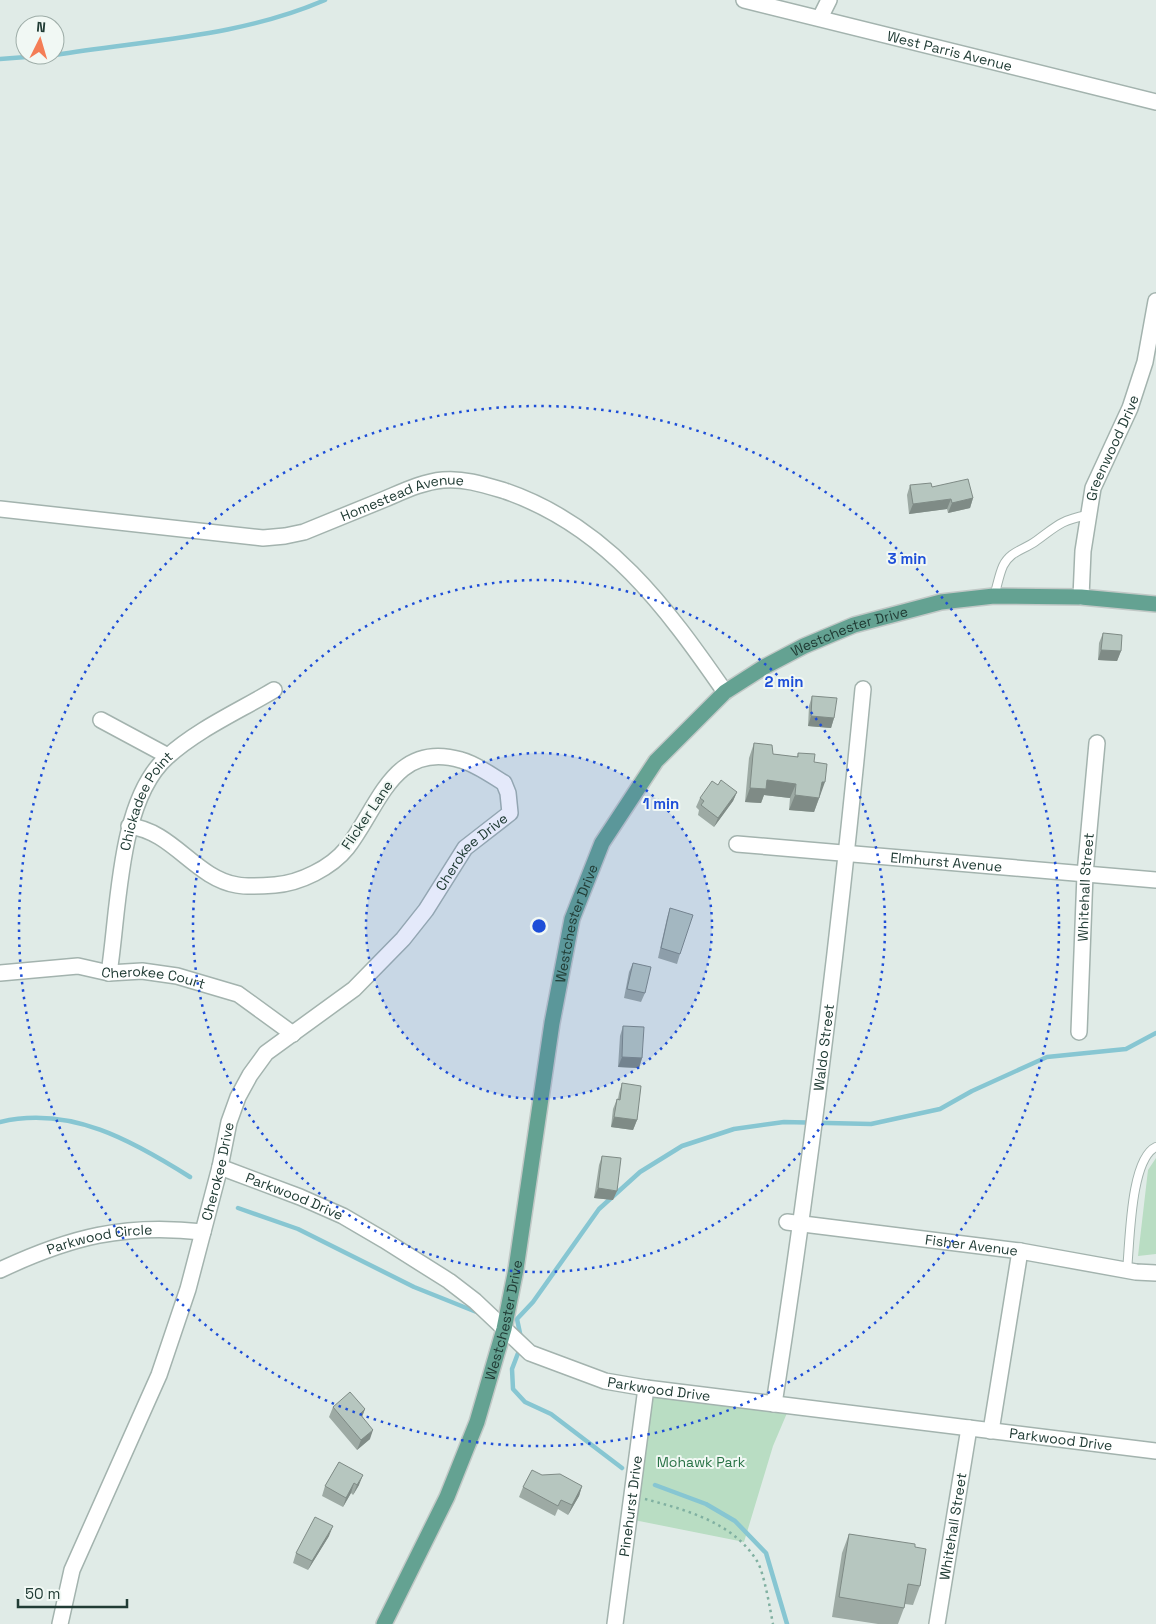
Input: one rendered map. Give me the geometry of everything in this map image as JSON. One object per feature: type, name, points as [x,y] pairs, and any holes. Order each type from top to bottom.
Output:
[{"type":"main road","name":"Westchester Drive","points":[[384,1624],[447,1498],[477,1422],[504,1330],[516,1269],[552,1023],[572,919],[602,843],[656,761],[725,692],[764,666],[854,625],[941,602],[994,596],[1082,597],[1156,604]]},
{"type":"street","name":"West Parris Avenue","points":[[744,0],[1156,102]]},
{"type":"street","points":[[820,18],[829,0]]},
{"type":"street","name":"Greenwood Drive","points":[[1082,597],[1087,515],[1093,488],[1130,408],[1145,362],[1156,301]]},
{"type":"street","name":"Homestead Avenue","points":[[0,509],[263,538],[304,532],[422,484],[443,480],[458,480],[488,486],[525,499],[568,521],[615,555],[670,616],[725,692]]},
{"type":"street","name":"Waldo Street","points":[[774,1404],[795,1223],[848,852],[863,689]]},
{"type":"street","name":"Chickadee Point","points":[[109,973],[124,847],[129,826],[157,768],[168,756],[208,728],[274,690]]},
{"type":"street","points":[[101,720],[168,756]]},
{"type":"street","name":"Whitehall Street","points":[[1078,1032],[1085,874],[1097,743]]},
{"type":"street","name":"Flicker Lane","points":[[129,826],[144,828],[167,840],[191,861],[215,877],[237,885],[275,885],[297,881],[335,860],[348,847],[391,778],[413,761],[431,757],[463,760],[504,783],[510,807]]},
{"type":"street","name":"Cherokee Drive","points":[[60,1624],[72,1570],[159,1375],[188,1289],[220,1167],[229,1122],[242,1090],[266,1053],[354,989],[403,939],[426,910],[465,848],[495,823],[505,818],[510,813],[510,807]]},
{"type":"street","name":"Elmhurst Avenue","points":[[737,844],[848,852],[1156,880]]},
{"type":"street","name":"Cherokee Court","points":[[0,973],[78,966],[109,973],[142,971],[176,976],[238,994],[293,1034]]},
{"type":"street","name":"Parkwood Drive","points":[[220,1167],[300,1197],[342,1216],[449,1281],[475,1301],[530,1353],[605,1380],[646,1388],[1156,1451]]},
{"type":"street","name":"Fisher Avenue","points":[[795,1223],[1020,1251],[1127,1270],[1156,1273]]},
{"type":"street","name":"Parkwood Circle","points":[[0,1270],[30,1256],[74,1240],[113,1231],[173,1228],[203,1232]]},
{"type":"street","points":[[991,1432],[1020,1251]]},
{"type":"street","name":"Pinehurst Drive","points":[[615,1624],[646,1388]]},
{"type":"street","name":"Whitehall Street","points":[[937,1624],[969,1428]]},
{"type":"lane","points":[[994,596],[1003,566],[1012,553],[1036,542],[1056,525],[1087,515]]},
{"type":"lane","points":[[1127,1270],[1137,1177],[1142,1160],[1156,1147]]},
{"type":"path","points":[[632,1495],[690,1512],[735,1534],[758,1562],[773,1624]]},
{"type":"green space","points":[[1156,1158],[1156,1254],[1138,1256],[1148,1170]]},
{"type":"green space","name":"Mohawk Park","points":[[646,1388],[790,1406],[773,1446],[744,1542],[629,1519]]},
{"type":"building","points":[[968,479],[973,498],[952,503],[951,499],[913,504],[910,485],[931,483],[932,487]]},
{"type":"building","points":[[1103,633],[1122,635],[1121,651],[1101,650]]},
{"type":"building","points":[[812,696],[837,698],[834,718],[811,716]]},
{"type":"building","points":[[754,743],[772,745],[773,754],[798,757],[798,753],[815,754],[814,762],[827,764],[825,782],[822,782],[819,798],[795,795],[796,784],[767,780],[766,789],[750,788]]},
{"type":"building","points":[[721,780],[737,792],[718,818],[701,805],[704,801],[700,798],[712,781],[718,785]]},
{"type":"building","points":[[670,908],[693,915],[680,954],[661,948]]},
{"type":"building","points":[[633,963],[651,967],[645,993],[627,989]]},
{"type":"building","points":[[623,1026],[644,1027],[642,1058],[622,1057]]},
{"type":"building","points":[[622,1083],[641,1086],[637,1120],[614,1117],[617,1099],[620,1100]]},
{"type":"building","points":[[602,1156],[621,1158],[617,1191],[598,1188]]},
{"type":"building","points":[[350,1392],[365,1409],[360,1414],[373,1430],[361,1440],[333,1407]]},
{"type":"building","points":[[339,1462],[363,1475],[357,1485],[354,1483],[346,1498],[325,1486]]},
{"type":"building","points":[[532,1470],[542,1475],[560,1474],[582,1486],[572,1505],[561,1500],[558,1506],[523,1487]]},
{"type":"building","points":[[315,1517],[333,1526],[312,1561],[296,1553]]},
{"type":"building","points":[[849,1534],[915,1544],[915,1547],[926,1549],[920,1586],[908,1584],[904,1608],[839,1597]]},
{"type":"waterway","points":[[65,54],[226,30],[260,22],[325,0]]},
{"type":"waterway","points":[[0,59],[15,58]]},
{"type":"waterway","points":[[517,1319],[533,1302],[599,1209],[640,1172],[682,1146],[734,1129],[784,1122],[871,1124],[940,1109],[972,1091],[1047,1057],[1126,1049],[1156,1033]]},
{"type":"waterway","points":[[0,1122],[26,1118],[51,1118],[76,1122],[123,1139],[190,1177]]},
{"type":"waterway","points":[[238,1208],[298,1229],[414,1287],[479,1313]]},
{"type":"waterway","points":[[517,1319],[521,1338]]},
{"type":"waterway","points":[[520,1348],[512,1369],[513,1389],[525,1402],[551,1414],[622,1468]]},
{"type":"waterway","points":[[655,1485],[706,1504],[735,1521],[766,1553],[787,1624]]}]
